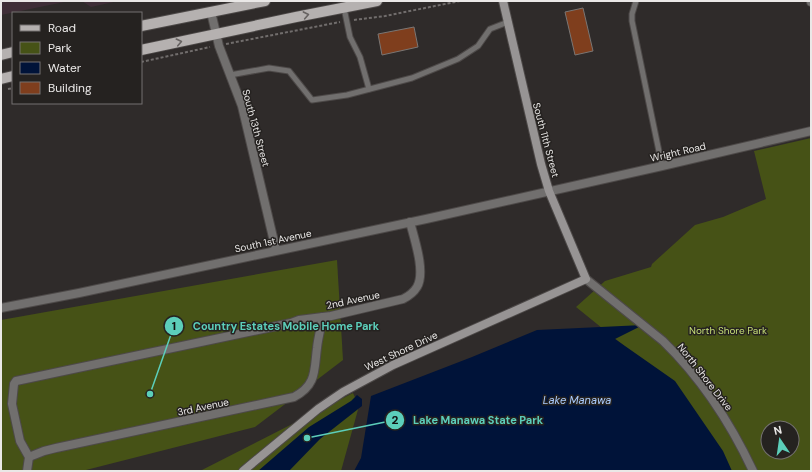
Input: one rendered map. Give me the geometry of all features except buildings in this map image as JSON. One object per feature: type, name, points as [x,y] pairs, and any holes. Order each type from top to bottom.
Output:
[{"type":"main road","points":[[142,26],[265,1]]},
{"type":"main road","points":[[142,50],[377,1]]},
{"type":"main road","points":[[1,55],[12,52]]},
{"type":"main road","points":[[1,78],[12,76]]},
{"type":"street","name":"South 11th Street","points":[[504,1],[530,121],[549,191],[586,279]]},
{"type":"street","name":"South 13th Street","points":[[211,12],[219,46],[242,106],[276,250]]},
{"type":"street","name":"Wright Road","points":[[549,191],[811,131]]},
{"type":"street","name":"South 1st Avenue","points":[[1,308],[79,293],[549,191]]},
{"type":"street","name":"2nd Avenue","points":[[29,457],[20,441],[12,404],[14,384],[20,379],[300,320],[323,317],[403,299],[411,294],[418,286],[421,277],[410,222]]},
{"type":"street","name":"West Shore Drive","points":[[243,471],[318,409],[368,378],[400,361],[586,279]]},
{"type":"street","name":"North Shore Drive","points":[[586,279],[675,352],[719,411],[739,442],[753,471]]},
{"type":"street","name":"3rd Avenue","points":[[29,457],[56,448],[294,397],[310,384],[314,374],[317,347],[323,317]]},
{"type":"street","points":[[27,471],[29,457]]},
{"type":"lane","points":[[636,1],[632,14],[632,21],[662,166]]},
{"type":"lane","points":[[344,8],[350,37],[360,57],[368,89]]},
{"type":"lane","points":[[230,75],[268,68],[289,71],[312,100],[347,95],[412,78],[458,59],[478,46],[490,29],[508,22]]},
{"type":"path","points":[[142,62],[346,21],[385,16],[460,1]]},
{"type":"shaded area","points":[[1,1],[69,1],[12,12],[1,15]]},
{"type":"shaded area","points":[[82,1],[118,1],[91,7]]},
{"type":"green space","name":"North Shore Park","points":[[811,138],[811,471],[730,471],[623,345],[576,307],[605,281],[651,267],[652,264],[695,225],[723,217],[766,199],[754,151]]},
{"type":"green space","points":[[337,260],[343,360],[255,427],[82,471],[1,471],[1,320]]},
{"type":"green space","points":[[353,393],[359,406],[341,471],[200,471]]},
{"type":"water","name":"Lake Manawa","points":[[643,325],[615,339],[675,381],[723,451],[732,471],[354,471],[361,458],[371,396],[537,330]]},
{"type":"water","points":[[357,395],[362,399],[362,406],[320,439],[289,471],[258,471],[309,427],[351,401]]},
{"type":"place","name":"Country Estates Mobile Home Park","points":[[150,394]]},
{"type":"place","name":"Lake Manawa State Park","points":[[307,438]]}]
